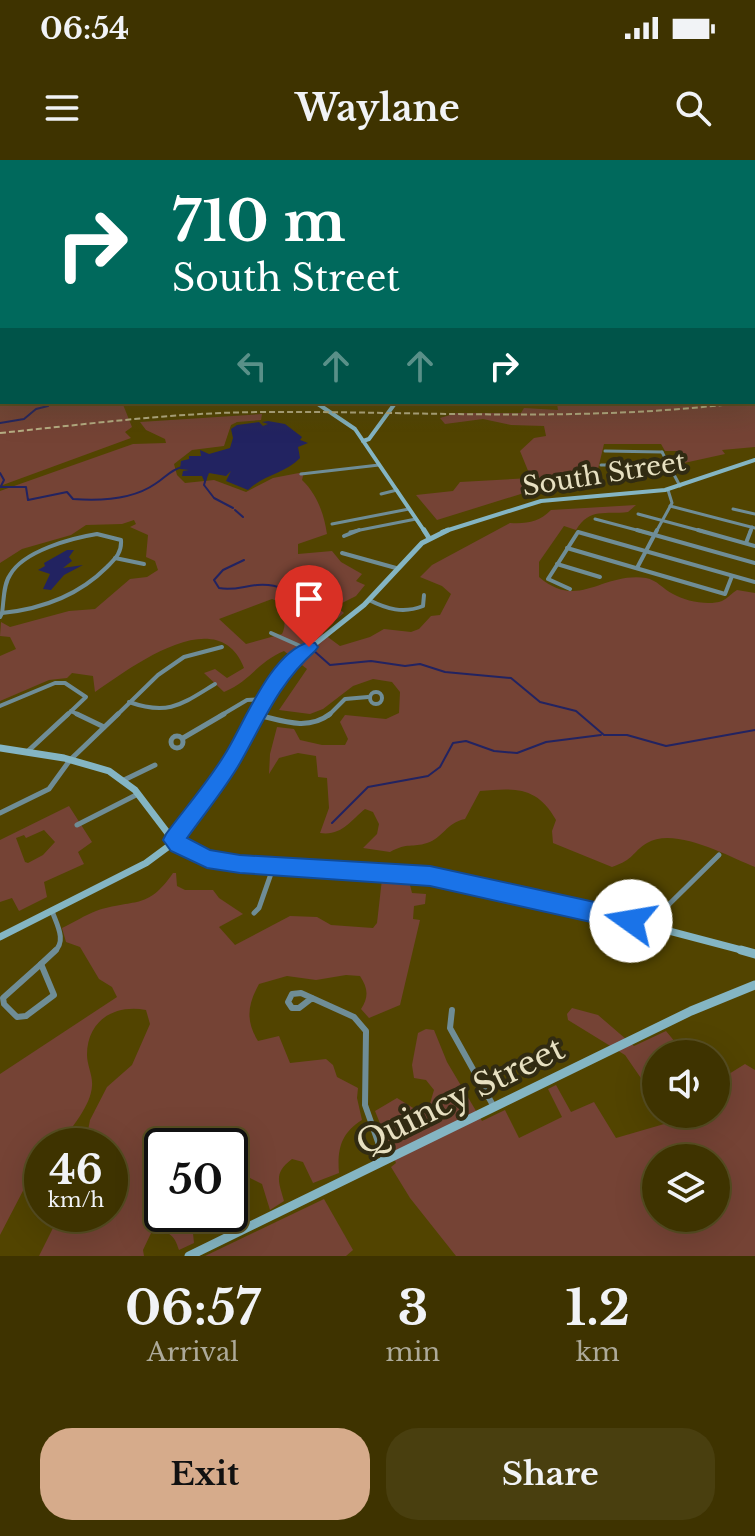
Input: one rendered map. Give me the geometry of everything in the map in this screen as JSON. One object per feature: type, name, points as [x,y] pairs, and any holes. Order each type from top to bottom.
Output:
[{"type":"main road","points":[[318,404],[355,429],[431,537]]},
{"type":"main road","points":[[363,441],[369,439],[394,404]]},
{"type":"main road","name":"South Street","points":[[0,937],[154,858],[173,840],[214,787],[281,674],[307,649],[369,600],[413,549],[431,537],[550,499],[668,490],[755,460]]},
{"type":"main road","points":[[0,748],[102,768],[124,780],[138,794],[173,840],[207,859],[430,876],[648,925],[755,954]]},
{"type":"main road","name":"Quincy Street","points":[[189,1256],[691,1011],[755,985]]},
{"type":"street","points":[[605,451],[662,451],[680,486]]},
{"type":"street","points":[[613,451],[619,465]]},
{"type":"street","points":[[301,474],[379,465]]},
{"type":"street","points":[[601,465],[669,465]]},
{"type":"street","points":[[381,494],[397,490]]},
{"type":"street","points":[[637,568],[670,506],[673,498],[668,490]]},
{"type":"street","points":[[670,506],[752,527]]},
{"type":"street","points":[[332,524],[409,509]]},
{"type":"street","points":[[733,509],[755,515],[746,543]]},
{"type":"street","points":[[638,514],[755,546]]},
{"type":"street","points":[[344,536],[353,531],[416,519]]},
{"type":"street","points":[[595,519],[755,563]]},
{"type":"street","points":[[570,589],[548,581],[577,532],[755,582]]},
{"type":"street","points":[[109,533],[118,537],[123,544],[115,558],[84,589],[1,615],[10,573],[52,547],[85,535],[109,533]]},
{"type":"street","points":[[567,548],[725,594],[732,576]]},
{"type":"street","points":[[342,553],[396,568]]},
{"type":"street","points":[[115,558],[144,564]]},
{"type":"street","points":[[557,564],[600,577]]},
{"type":"street","points":[[369,600],[394,611],[409,611],[423,606],[424,595]]},
{"type":"street","points":[[271,633],[307,649]]},
{"type":"street","points":[[0,813],[49,789],[70,760],[155,677],[181,658],[222,647]]},
{"type":"street","points":[[0,706],[55,683],[70,685],[86,697],[27,752]]},
{"type":"street","points":[[129,702],[153,712],[167,711],[215,684]]},
{"type":"street","points":[[258,715],[292,723],[313,723],[326,718],[345,699],[368,697]]},
{"type":"street","points":[[183,738],[247,700],[266,699]]},
{"type":"street","points":[[71,711],[104,727]]},
{"type":"street","points":[[124,780],[155,765]]},
{"type":"street","points":[[77,825],[138,794]]},
{"type":"street","points":[[648,925],[719,855]]},
{"type":"street","points":[[254,913],[259,908],[274,866]]},
{"type":"street","points":[[41,964],[54,995],[26,1016],[17,1017],[4,1004],[3,998],[61,943],[52,911]]},
{"type":"street","points":[[312,998],[354,1017],[366,1031],[365,1105],[385,1161]]},
{"type":"street","points":[[452,1010],[450,1028],[495,1109]]},
{"type":"shaded area","points":[[0,404],[123,404],[132,427],[125,432],[131,438],[0,486]]},
{"type":"shaded area","points":[[557,404],[755,404],[755,447],[722,450],[725,454],[684,463],[678,451],[665,451],[661,444],[604,444],[598,469],[589,483],[540,488],[437,520],[416,495],[453,491],[460,482],[531,478],[520,451],[534,438],[546,436],[544,426],[511,425],[483,419],[445,424],[440,418],[457,413],[521,413],[524,408],[558,410]]},
{"type":"shaded area","points":[[262,414],[261,420],[231,425],[224,446],[192,450],[174,464],[177,475],[185,483],[214,480],[246,492],[273,478],[304,472],[302,480],[319,505],[327,534],[298,544],[298,554],[332,551],[341,562],[362,574],[356,581],[365,585],[356,596],[336,606],[344,613],[321,632],[340,646],[370,637],[384,629],[411,632],[419,629],[431,616],[440,615],[451,594],[442,586],[420,577],[432,565],[510,523],[532,521],[551,510],[636,505],[628,512],[593,515],[576,530],[564,526],[539,562],[539,577],[553,587],[566,591],[579,591],[616,580],[646,578],[678,597],[704,603],[722,601],[737,590],[755,593],[755,867],[701,844],[671,838],[647,843],[629,859],[612,867],[553,843],[552,831],[556,820],[549,809],[533,795],[504,789],[480,791],[465,819],[453,824],[432,841],[390,852],[363,848],[377,834],[379,824],[373,812],[365,809],[340,830],[320,833],[329,808],[327,778],[318,777],[316,756],[298,753],[279,758],[269,774],[277,727],[294,729],[300,740],[322,745],[345,745],[348,739],[340,722],[345,715],[386,719],[399,713],[400,692],[392,682],[373,679],[353,686],[323,709],[310,714],[279,710],[307,669],[284,651],[224,692],[204,673],[215,669],[227,678],[244,668],[232,649],[215,640],[195,640],[152,656],[95,692],[93,676],[72,673],[67,678],[49,680],[0,701],[0,656],[16,649],[10,637],[0,636],[1,622],[10,627],[69,611],[95,609],[130,579],[147,577],[158,570],[155,561],[146,557],[148,535],[130,527],[136,524],[134,520],[122,524],[86,525],[71,535],[22,549],[0,563],[0,491],[133,444],[166,443],[165,439],[146,430],[140,422]],"holes":[[[272,599],[277,601],[284,621],[282,634],[246,644],[219,619]]]},
{"type":"shaded area","points":[[259,422],[263,426],[268,424],[262,422],[285,424],[302,437],[300,440],[308,443],[298,447],[300,458],[288,467],[248,490],[226,481],[231,471],[226,476],[209,473],[205,483],[202,476],[182,476],[183,471],[189,470],[180,469],[181,461],[189,459],[189,456],[201,456],[200,450],[209,454],[230,448],[233,438],[231,429],[237,425]]},
{"type":"shaded area","points":[[67,550],[74,550],[69,557],[72,561],[63,568],[83,565],[64,575],[51,590],[43,589],[50,574],[38,570]]},
{"type":"shaded area","points":[[69,806],[92,842],[78,852],[84,864],[44,882],[47,897],[19,911],[12,898],[0,902],[0,840]],"holes":[[[44,830],[55,842],[43,855],[28,863],[16,838],[24,835],[26,838]]]},
{"type":"shaded area","points":[[176,873],[177,886],[185,890],[213,890],[219,898],[243,914],[219,927],[235,945],[290,916],[317,917],[331,925],[373,928],[377,923],[382,879],[409,881],[412,893],[426,894],[425,904],[414,906],[413,919],[420,920],[400,1005],[369,1018],[361,1009],[366,996],[363,980],[360,976],[346,975],[316,980],[287,976],[259,984],[250,1005],[251,1026],[258,1041],[279,1036],[290,1063],[326,1059],[333,1065],[337,1077],[358,1088],[362,1120],[349,1130],[342,1142],[339,1173],[313,1183],[303,1162],[292,1159],[279,1177],[284,1201],[270,1210],[262,1184],[248,1180],[248,1128],[144,1128],[144,1232],[152,1232],[143,1250],[144,1256],[39,1256],[51,1232],[128,1232],[128,1128],[88,1128],[107,1087],[132,1065],[150,1024],[146,1010],[114,1012],[97,1024],[88,1043],[91,1094],[71,1128],[24,1128],[24,1189],[0,1235],[0,1074],[117,997],[112,987],[99,979],[80,947],[66,942],[62,928],[96,911],[147,898]]},
{"type":"shaded area","points":[[572,1008],[598,1015],[634,1046],[642,1042],[642,1080],[625,1055],[568,1020],[567,1014]]},
{"type":"shaded area","points":[[426,1029],[434,1030],[447,1062],[482,1121],[505,1110],[519,1138],[562,1117],[548,1089],[556,1085],[571,1112],[594,1102],[616,1138],[650,1128],[730,1128],[730,1073],[745,1064],[755,1070],[755,1256],[456,1256],[410,1198],[391,1167],[396,1163],[375,1111],[397,1098],[418,1111],[429,1107],[434,1090],[426,1080],[414,1078],[412,1065],[418,1033]]},
{"type":"shaded area","points":[[666,1031],[673,1040],[647,1040]]},
{"type":"shaded area","points":[[324,1199],[353,1250],[346,1256],[205,1256]]},
{"type":"shaded area","points":[[163,1232],[193,1232],[194,1243],[179,1250],[170,1234]]},
{"type":"waterway","points":[[0,423],[24,419],[48,404]]},
{"type":"waterway","points":[[0,487],[26,487],[28,500],[67,492],[73,499],[116,498],[146,489],[182,467]]},
{"type":"waterway","points":[[0,473],[4,480],[1,486]]},
{"type":"waterway","points":[[206,478],[204,485],[214,498],[233,508]]},
{"type":"waterway","points":[[235,510],[243,517]]},
{"type":"waterway","points":[[244,560],[223,570],[214,580],[219,588],[257,585],[282,588],[291,594],[302,611],[307,645]]},
{"type":"waterway","points":[[313,650],[330,665],[371,661],[405,666],[420,664],[445,672],[511,678],[540,702],[576,711],[604,735],[627,735],[666,746],[755,730]]},
{"type":"waterway","points":[[332,823],[368,787],[428,776],[440,767],[453,743],[466,741],[494,751],[517,753],[546,742],[601,735]]},
{"type":"railway","points":[[0,433],[200,414],[567,414],[727,404]]},
{"type":"route","points":[[309,647],[286,667],[274,683],[251,730],[210,793],[173,840],[207,859],[240,864],[430,876],[631,921]]}]
